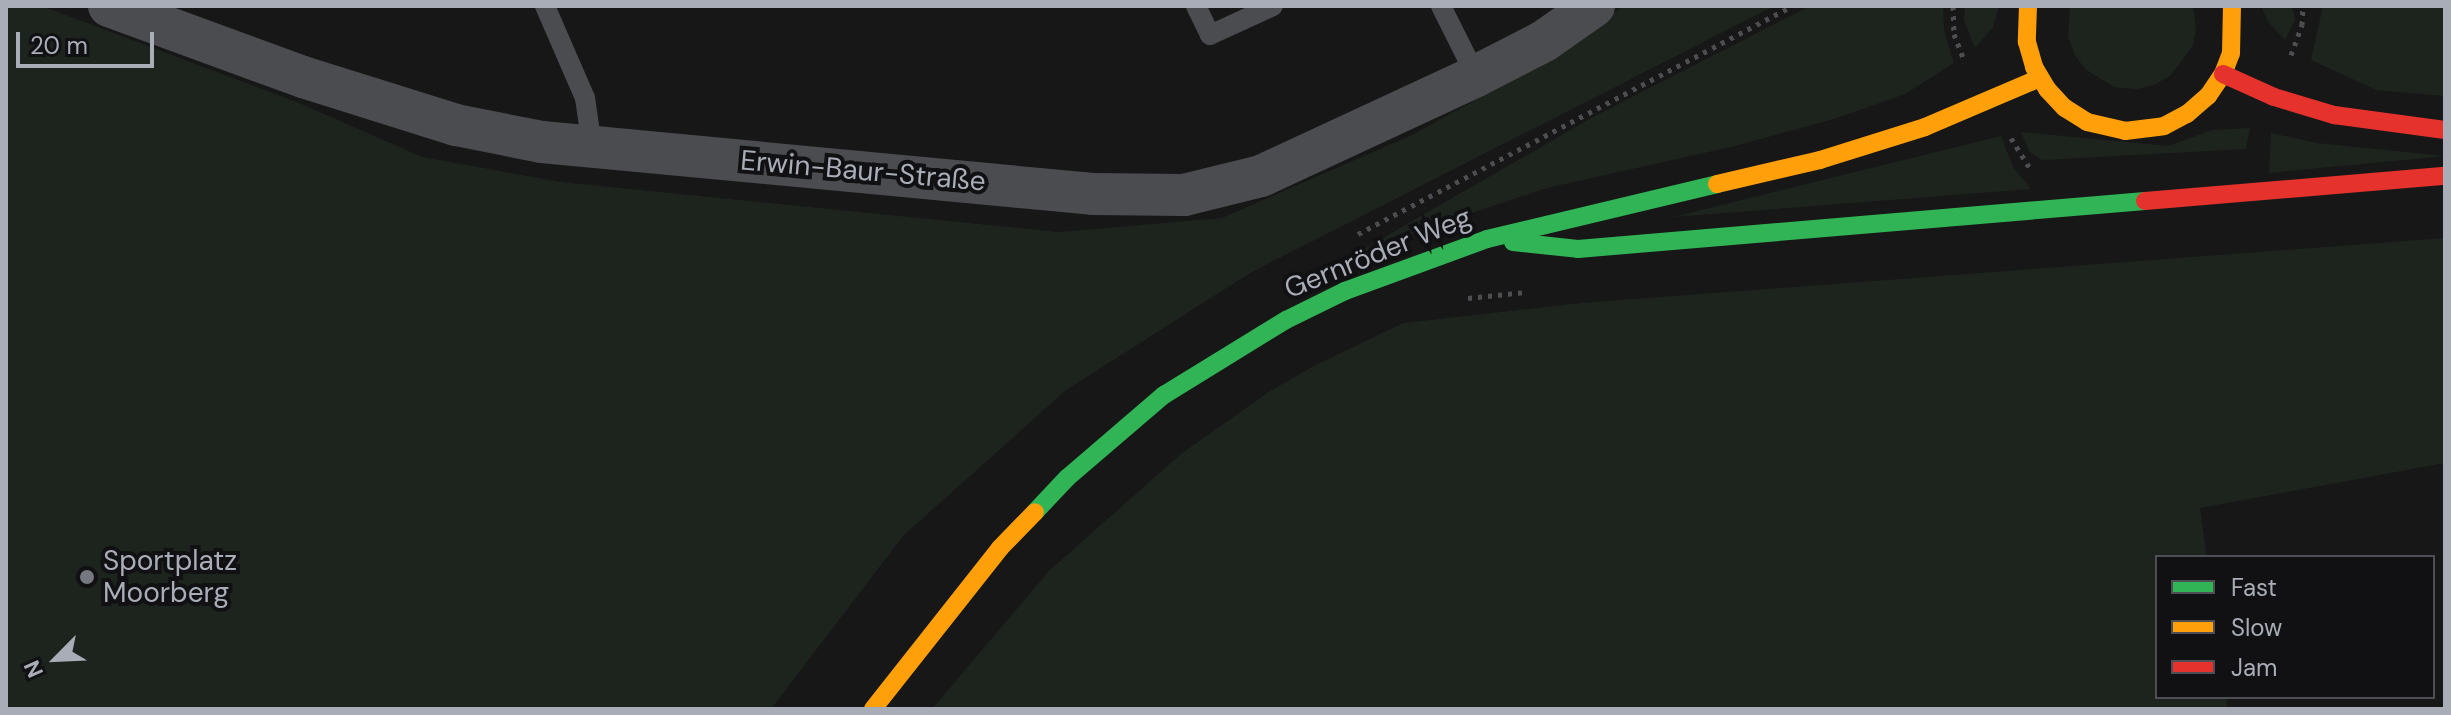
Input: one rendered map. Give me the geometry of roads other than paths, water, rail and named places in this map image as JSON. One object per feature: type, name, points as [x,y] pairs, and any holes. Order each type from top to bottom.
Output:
[{"type":"main road","points":[[2028,6],[2027,42],[2040,78],[2055,99],[2087,122],[2112,130],[2139,131],[2164,126],[2187,114],[2208,96],[2223,74],[2233,41],[2232,6]]},
{"type":"main road","points":[[2223,74],[2274,97],[2334,115],[2445,130]]},
{"type":"main road","name":"Gernröder Weg","points":[[873,709],[1000,548],[1067,478],[1164,395],[1225,355],[1345,291],[1487,239],[1820,160],[1925,127],[2040,78]]},
{"type":"main road","points":[[1487,239],[1578,249],[2445,176]]},
{"type":"street","name":"Erwin-Baur-Straße","points":[[109,6],[303,77],[456,125],[542,142],[1093,194],[1184,195],[1261,176],[1476,76],[1544,41],[1594,6]]},
{"type":"lane","points":[[545,6],[585,98],[592,146]]},
{"type":"lane","points":[[1196,6],[1210,35],[1273,6]]},
{"type":"lane","points":[[1441,6],[1476,76]]},
{"type":"place","name":"Sportplatz Moorberg","points":[[87,577]]}]
